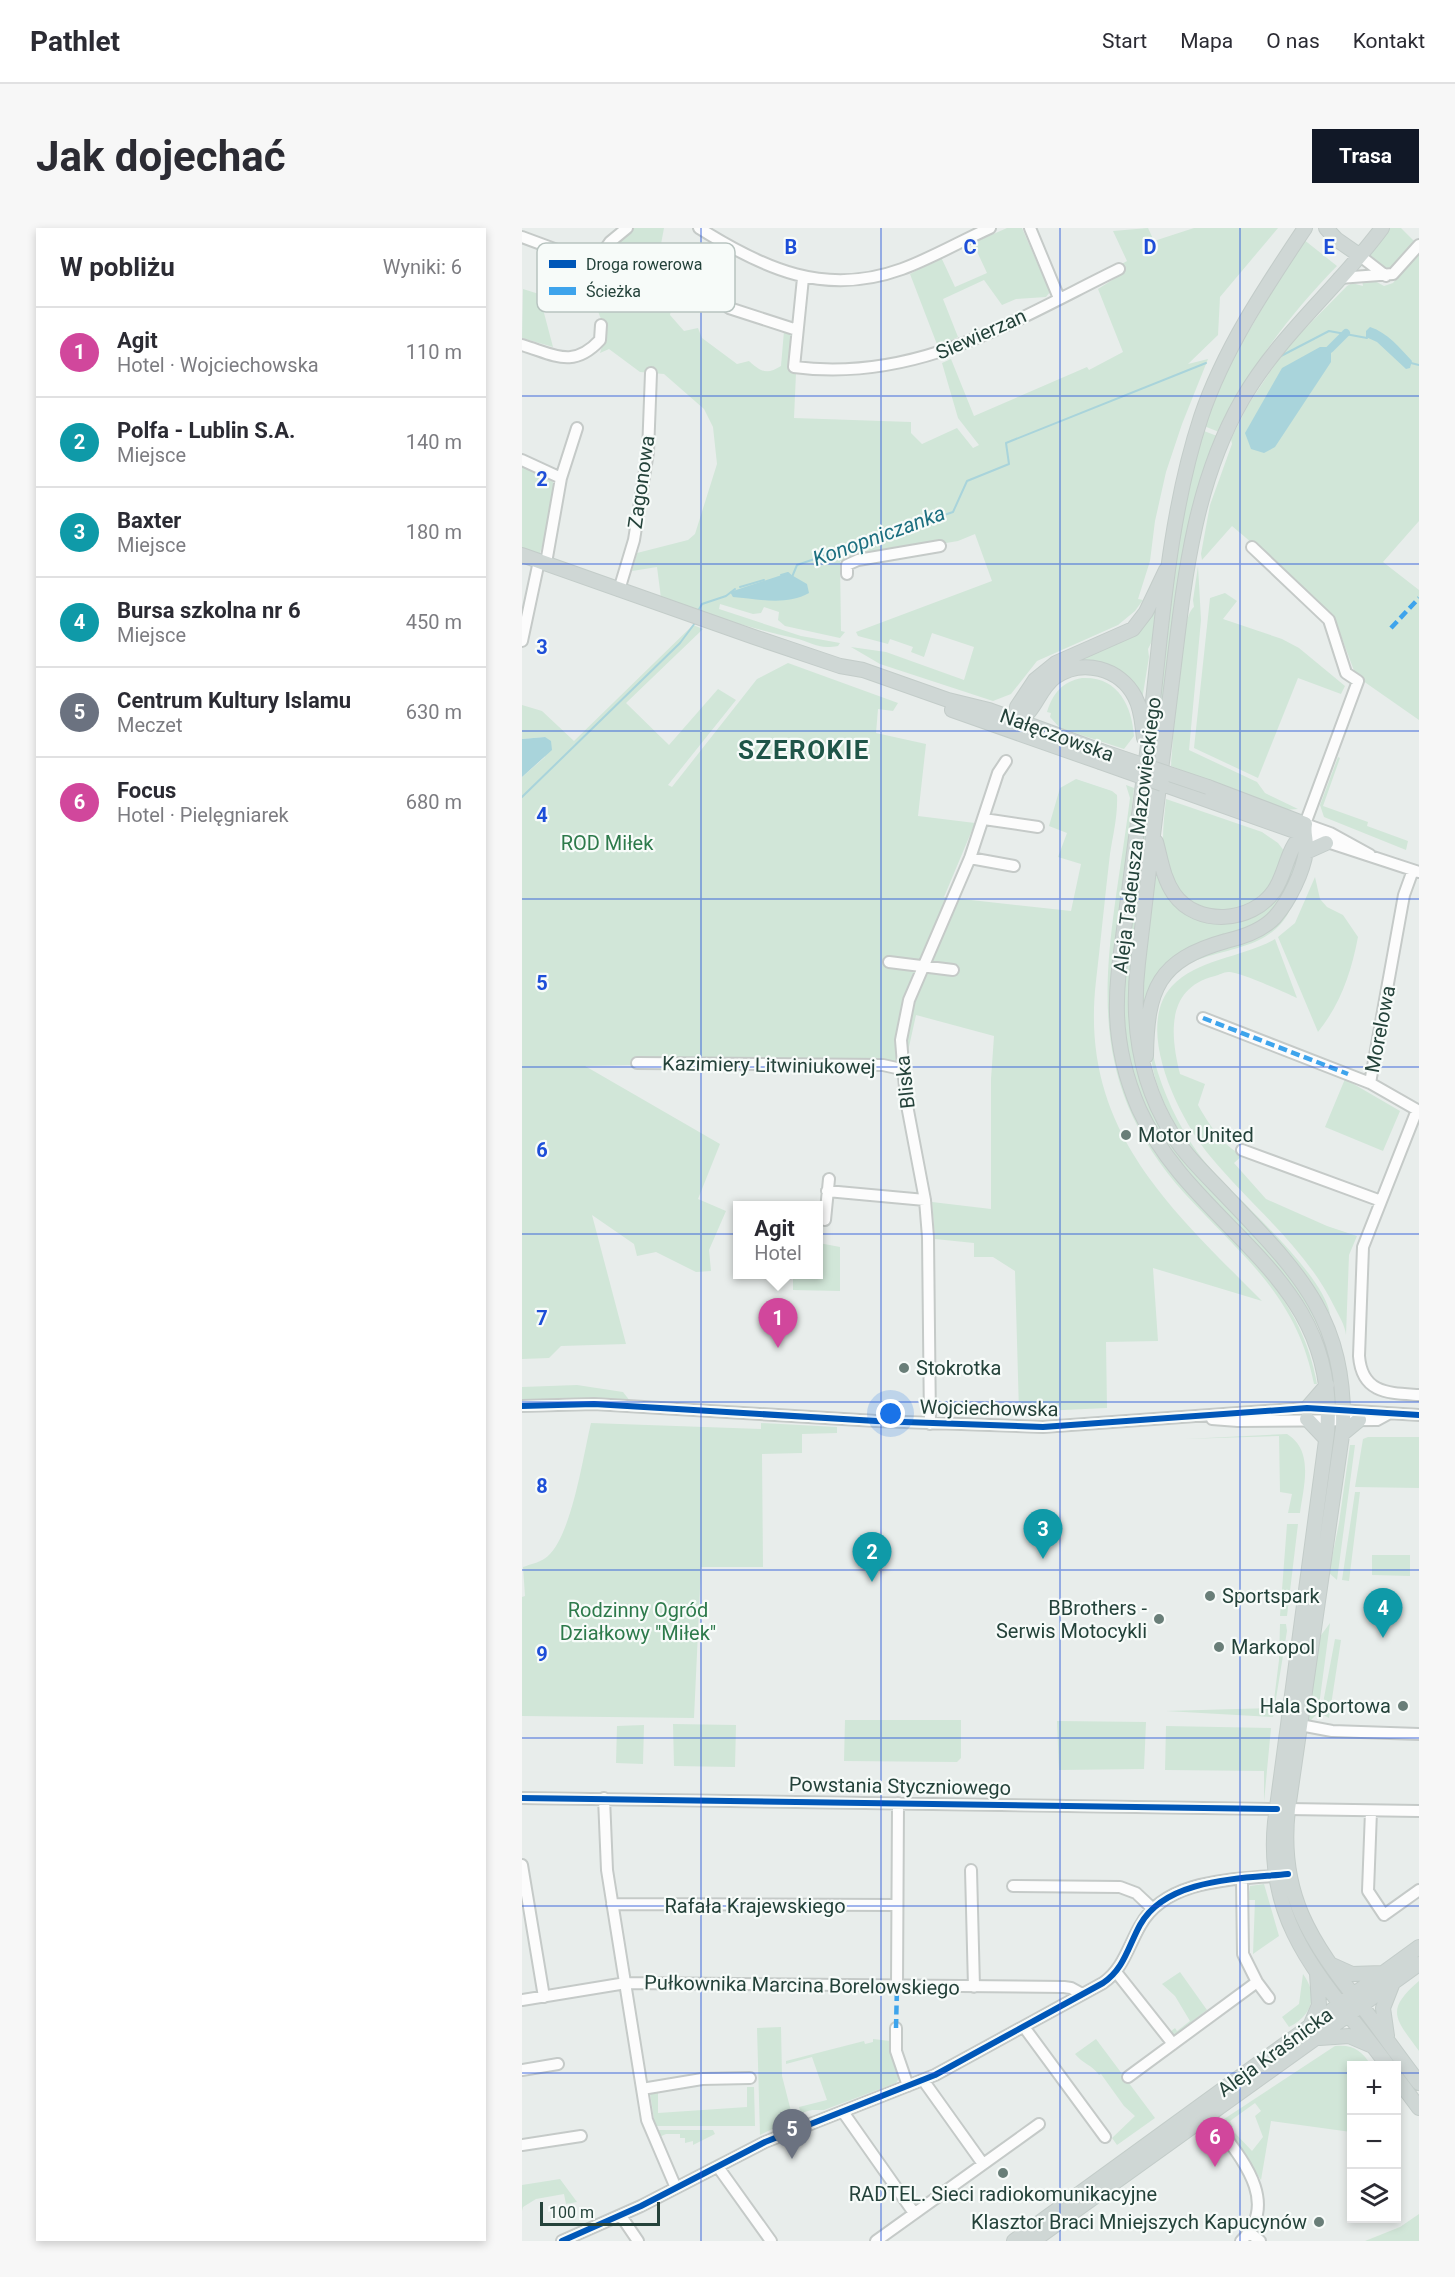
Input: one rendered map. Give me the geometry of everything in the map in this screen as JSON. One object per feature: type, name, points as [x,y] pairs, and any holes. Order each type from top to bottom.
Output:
[{"type":"main road","points":[[1326,228],[1338,242],[1359,255]]},
{"type":"main road","name":"Aleja Tadeusza Mazowieckiego","points":[[1282,1809],[1300,1725],[1342,1434],[1343,1414],[1337,1354],[1315,1300],[1287,1261],[1187,1154],[1164,1121],[1146,1078],[1137,1038],[1134,1003],[1186,570],[1199,506],[1219,446],[1242,400],[1263,368],[1382,228]]},
{"type":"main road","name":"Aleja Tadeusza Mazowieckiego","points":[[1282,1809],[1326,1438],[1327,1385],[1314,1336],[1296,1301],[1273,1271],[1165,1153],[1138,1107],[1126,1073],[1118,1029],[1117,995],[1170,564],[1183,479],[1195,437],[1220,369],[1255,305],[1302,230]]},
{"type":"main road","name":"Nałęczowska","points":[[522,555],[840,666],[863,670],[948,700],[998,714],[1015,727],[1049,733],[1100,757]]},
{"type":"main road","points":[[1015,727],[1017,707],[1030,686],[1048,668],[1133,628],[1146,612],[1170,564]]},
{"type":"main road","name":"Nałęczowska","points":[[840,666],[860,679],[1015,727],[1304,829]]},
{"type":"main road","points":[[1015,727],[1032,712],[1041,693],[1063,672],[1087,667],[1105,670],[1125,682],[1136,698],[1142,719],[1146,758]]},
{"type":"main road","points":[[998,714],[1017,707]]},
{"type":"main road","points":[[1032,712],[1049,733]]},
{"type":"main road","name":"Nałęczowska","points":[[1207,794],[1274,824],[1304,829]]},
{"type":"main road","points":[[1274,824],[1299,850]]},
{"type":"main road","points":[[1146,1078],[1148,1016],[1164,975],[1189,954],[1248,935],[1268,924],[1289,896],[1304,829]]},
{"type":"main road","points":[[1153,834],[1164,876],[1175,896],[1192,909],[1216,917],[1245,913],[1266,901],[1299,850],[1326,843]]},
{"type":"main road","points":[[1326,1438],[1307,1413],[1327,1385]]},
{"type":"main road","points":[[1342,1434],[1359,1420]]},
{"type":"main road","points":[[1282,1809],[1288,1874],[1303,1921],[1352,1995],[1419,2083]]},
{"type":"main road","points":[[1282,1809],[1274,1876],[1288,1925],[1317,1972],[1384,2061]]},
{"type":"main road","name":"Aleja Kraśnicka","points":[[1033,2241],[1202,2120],[1216,2117],[1314,2032],[1341,2003],[1419,1947]]},
{"type":"main road","points":[[1330,1964],[1352,1974],[1382,1973]]},
{"type":"main road","name":"Aleja Kraśnicka","points":[[1014,2241],[1314,2032],[1349,2015],[1419,1964]]},
{"type":"main road","points":[[1317,1972],[1319,2005],[1314,2032],[1349,2036],[1375,2048]]},
{"type":"main road","points":[[1388,2041],[1383,2008],[1392,1984]]},
{"type":"main road","points":[[1401,2085],[1419,2108]]},
{"type":"street","points":[[609,243],[627,228]]},
{"type":"street","points":[[699,228],[723,243]]},
{"type":"street","points":[[735,251],[803,278],[831,280],[880,275],[903,268],[990,228]]},
{"type":"street","points":[[1030,228],[1059,298]]},
{"type":"street","points":[[522,237],[538,243]]},
{"type":"street","points":[[1338,278],[1393,274],[1419,245]]},
{"type":"street","points":[[1359,255],[1386,276]]},
{"type":"street","name":"Siewierzan","points":[[803,278],[794,367],[830,371],[869,369],[946,352],[1119,269]]},
{"type":"street","points":[[735,310],[761,321],[797,330]]},
{"type":"street","points":[[522,345],[566,358],[577,358],[600,340],[601,325]]},
{"type":"street","name":"Zagonowa","points":[[619,590],[634,540],[648,452],[651,373]]},
{"type":"street","points":[[522,641],[527,582],[542,562],[561,478],[577,428]]},
{"type":"street","points":[[522,460],[561,478]]},
{"type":"street","points":[[847,574],[847,564],[858,560],[940,546]]},
{"type":"street","points":[[1252,548],[1329,620],[1346,672],[1358,681],[1304,829]]},
{"type":"street","name":"Bliska","points":[[930,1424],[928,1237],[925,1200],[901,1069],[901,1040],[906,1014],[923,966],[970,858],[998,773],[1006,761]]},
{"type":"street","points":[[984,819],[1038,828]]},
{"type":"street","name":"Nałęczowska","points":[[1304,829],[1326,843],[1416,871]]},
{"type":"street","name":"Nałęczowska","points":[[1304,829],[1330,833],[1370,855]]},
{"type":"street","points":[[970,858],[1014,866]]},
{"type":"street","name":"Morelowa","points":[[1203,1018],[1370,1083],[1404,895],[1416,871]]},
{"type":"street","points":[[889,962],[953,970]]},
{"type":"street","name":"Kazimiery Litwiniukowej","points":[[637,1063],[883,1065],[901,1069]]},
{"type":"street","points":[[1370,1083],[1418,1111],[1361,1257],[1361,1368],[1367,1380],[1376,1389],[1390,1393],[1419,1395]]},
{"type":"street","points":[[1242,1150],[1381,1201]]},
{"type":"street","points":[[825,1220],[829,1179]]},
{"type":"street","points":[[827,1191],[925,1200]]},
{"type":"street","name":"Wojciechowska","points":[[522,1406],[594,1404],[930,1424],[1043,1427],[1199,1417],[1343,1414],[1378,1410],[1388,1414],[1419,1415]]},
{"type":"street","name":"Wojciechowska","points":[[1343,1414],[1359,1420],[1377,1419],[1388,1414]]},
{"type":"street","points":[[1300,1725],[1332,1731],[1419,1734]]},
{"type":"street","name":"Powstania Styczniowego","points":[[522,1798],[1419,1811]]},
{"type":"street","points":[[604,1798],[607,1870],[642,2088],[650,2128],[676,2188]]},
{"type":"street","points":[[897,1986],[898,1803]]},
{"type":"street","points":[[1371,1811],[1368,1891],[1384,1915],[1419,1890]]},
{"type":"street","points":[[522,1865],[544,1997]]},
{"type":"street","points":[[972,1870],[974,1987]]},
{"type":"street","points":[[562,2241],[621,2216],[765,2142],[923,2080],[1082,1995],[1116,1972],[1139,1927],[1153,1909],[1181,1891],[1288,1874]]},
{"type":"street","points":[[1242,1880],[1243,1954],[1257,1982],[1269,1998]]},
{"type":"street","points":[[1013,1886],[1120,1887],[1136,1893],[1153,1909]]},
{"type":"street","name":"Rafała Krajewskiego","points":[[612,1905],[897,1905]]},
{"type":"street","points":[[1116,1972],[1173,2044]]},
{"type":"street","points":[[1128,2077],[1257,1982]]},
{"type":"street","name":"Pułkownika Marcina Borelowskiego","points":[[522,2000],[626,1983],[1071,1988],[1082,1995]]},
{"type":"street","points":[[1024,2027],[1105,2137]]},
{"type":"street","points":[[896,2028],[896,2051],[908,2086]]},
{"type":"street","points":[[522,2070],[558,2064]]},
{"type":"street","points":[[642,2088],[702,2079],[750,2078]]},
{"type":"street","points":[[923,2080],[983,2164]]},
{"type":"street","points":[[843,2112],[914,2213]]},
{"type":"street","points":[[1216,2117],[1252,2174],[1256,2187],[1258,2214],[1250,2233],[1241,2241]]},
{"type":"street","points":[[876,2241],[1039,2124]]},
{"type":"street","points":[[522,2145],[581,2136]]},
{"type":"street","points":[[717,2167],[771,2241]]},
{"type":"street","points":[[621,2216],[638,2241]]},
{"type":"street","points":[[1250,2233],[1260,2241]]},
{"type":"green space","points":[[634,228],[664,228],[661,243],[618,243]]},
{"type":"green space","points":[[1007,228],[1022,228],[1050,292],[1046,297],[1016,299],[1002,305],[984,280],[943,299],[958,337],[938,347],[910,274],[941,257],[955,287],[987,273],[973,243]]},
{"type":"green space","points":[[1148,228],[1154,241],[1194,228],[1278,228],[1220,297],[1218,335],[1188,364],[1208,359],[1166,472],[1155,521],[1150,561],[1138,599],[1143,600],[1135,611],[1118,625],[1037,661],[1011,694],[993,701],[880,664],[851,647],[886,652],[964,680],[974,647],[932,633],[924,657],[911,652],[913,647],[890,639],[888,644],[858,636],[856,632],[992,581],[975,534],[958,541],[840,561],[841,631],[845,632],[840,638],[785,626],[778,620],[779,612],[764,607],[761,613],[753,614],[720,604],[719,609],[801,636],[840,643],[838,646],[831,647],[743,625],[661,598],[657,567],[632,571],[637,553],[688,540],[695,534],[717,464],[713,427],[704,409],[664,374],[640,372],[609,349],[600,353],[604,329],[598,312],[671,312],[670,315],[684,331],[698,328],[702,338],[737,364],[749,361],[764,371],[772,371],[781,366],[784,331],[794,333],[791,370],[796,373],[794,418],[911,422],[911,433],[922,444],[957,428],[973,448],[979,445],[958,418],[942,363],[951,359],[974,416],[1087,367],[1089,370],[1123,352],[1098,289],[1123,273],[1120,265],[1127,261],[1113,231]]},
{"type":"green space","points":[[1388,228],[1401,228],[1416,243],[1387,272],[1368,257]]},
{"type":"green space","points":[[1303,239],[1337,266],[1302,304],[1271,344],[1243,387],[1219,432],[1204,426],[1232,360]]},
{"type":"green space","points":[[1419,249],[1419,521],[1383,562],[1419,590],[1419,720],[1356,676],[1338,628],[1318,603],[1232,526],[1202,560],[1201,554],[1210,505],[1232,444],[1231,439],[1248,405],[1286,348],[1347,286],[1352,283],[1363,286],[1362,280],[1373,280],[1384,286],[1393,283]]},
{"type":"green space","points":[[523,289],[537,293],[537,312],[544,312],[553,347],[522,338]]},
{"type":"green space","points":[[1204,431],[1217,436],[1205,470],[1134,948],[1148,1096],[1277,1257],[1322,1325],[1329,1355],[1308,1308],[1299,1295],[1267,1256],[1199,1183],[1157,1127],[1142,1097],[1131,1064],[1125,1025],[1124,980],[1174,571],[1186,489]]},
{"type":"green space","points":[[522,466],[548,477],[554,483],[548,528],[539,556],[522,549]]},
{"type":"green space","points":[[1198,566],[1201,620],[1189,750],[1257,782],[1265,793],[1298,809],[1284,810],[1171,766],[1180,655],[1184,633],[1194,607]]},
{"type":"green space","points":[[1225,593],[1237,601],[1223,619],[1282,639],[1299,648],[1345,686],[1341,694],[1298,678],[1258,778],[1194,748],[1210,598]]},
{"type":"green space","points":[[1158,605],[1153,639],[1148,649],[1149,657],[1142,700],[1098,664],[1040,682],[1149,618]]},
{"type":"green space","name":"ROD Miłek","points":[[693,625],[703,629],[626,703],[669,745],[718,689],[736,700],[668,785],[672,787],[757,679],[788,663],[898,703],[893,711],[878,709],[876,733],[926,744],[918,816],[975,823],[944,897],[1071,911],[1081,864],[1058,857],[1067,833],[1049,826],[1060,788],[1076,779],[1112,791],[1117,795],[1096,981],[1094,1033],[1102,1080],[1116,1122],[1137,1160],[1194,1232],[1262,1301],[1153,1268],[1158,1341],[1106,1342],[1107,1408],[1019,1412],[1015,1271],[993,1257],[974,1257],[974,1243],[935,1239],[932,1202],[991,1209],[991,1079],[994,1036],[916,1015],[905,1065],[880,1060],[585,1066],[720,1144],[698,1199],[726,1211],[709,1250],[711,1271],[696,1272],[656,1252],[637,1256],[634,1244],[592,1215],[626,1344],[561,1346],[549,1358],[522,1359],[522,777],[545,757],[545,737],[522,739],[522,705],[542,711],[574,741]]},
{"type":"green space","points":[[1082,678],[1105,682],[1121,695],[1130,714],[1134,736],[1124,749],[1060,728],[1050,717],[1051,713],[1047,712],[1059,689],[1069,682]]},
{"type":"green space","points":[[1338,757],[1340,758],[1323,806],[1368,822],[1367,826],[1408,841],[1406,850],[1324,817],[1320,805]]},
{"type":"green space","points":[[1126,785],[1134,788],[1112,974],[1110,1012],[1113,1049],[1120,1079],[1138,1123],[1156,1154],[1179,1183],[1252,1259],[1292,1314],[1307,1346],[1317,1384],[1314,1384],[1306,1353],[1295,1326],[1281,1302],[1247,1259],[1186,1195],[1150,1148],[1126,1101],[1113,1054],[1108,1006],[1109,957],[1130,798]]},
{"type":"green space","points":[[1166,799],[1262,832],[1278,843],[1285,852],[1276,877],[1268,890],[1247,905],[1222,911],[1196,906],[1185,899],[1176,889],[1166,868],[1163,833]]},
{"type":"green space","points":[[1295,856],[1298,857],[1284,892],[1270,913],[1249,927],[1175,956],[1167,964],[1143,1014],[1139,1004],[1155,860],[1179,905],[1244,919]]},
{"type":"green space","points":[[1308,861],[1310,862],[1291,908],[1280,925],[1272,932],[1244,946],[1184,966],[1172,976],[1157,999],[1152,1020],[1151,1041],[1162,1085],[1190,1141],[1204,1161],[1276,1235],[1312,1277],[1324,1297],[1330,1314],[1291,1259],[1193,1150],[1174,1122],[1160,1092],[1151,1060],[1150,1025],[1151,1016],[1155,1000],[1167,977],[1189,958],[1245,940],[1272,925],[1287,906]]},
{"type":"green space","points":[[1315,877],[1320,899],[1327,907],[1343,915],[1358,937],[1344,987],[1333,1010],[1318,1032],[1278,937],[1295,923]]},
{"type":"green space","points":[[1275,939],[1297,998],[1252,979],[1225,972],[1199,982],[1187,991],[1175,1014],[1174,1044],[1180,1074],[1205,1084],[1198,1105],[1211,1127],[1229,1146],[1243,1155],[1234,1163],[1266,1199],[1327,1226],[1357,1236],[1349,1255],[1346,1335],[1334,1306],[1308,1265],[1277,1228],[1226,1175],[1198,1140],[1175,1097],[1165,1073],[1159,1049],[1157,1025],[1161,1004],[1172,986],[1182,977],[1207,964]]},
{"type":"green space","points":[[1345,1079],[1400,1111],[1383,1151],[1325,1127]]},
{"type":"green space","points":[[823,1244],[840,1247],[840,1291],[793,1290],[793,1279],[823,1279]]},
{"type":"green space","points":[[577,1385],[623,1392],[630,1401],[522,1401],[522,1387]]},
{"type":"green space","name":"Rodzinny Ogród Działkowy \"Miłek\"","points":[[591,1423],[761,1429],[761,1423],[837,1427],[837,1433],[802,1434],[802,1453],[762,1454],[763,1567],[701,1567],[694,1718],[522,1716],[522,1597],[525,1596],[523,1567],[548,1556],[564,1531],[576,1494]]},
{"type":"green space","points":[[1287,1434],[1296,1441],[1304,1460],[1305,1482],[1300,1513],[1288,1513],[1292,1494],[1280,1492],[1279,1436],[1185,1439]]},
{"type":"green space","points":[[1368,1437],[1419,1437],[1419,1488],[1355,1487],[1363,1439]]},
{"type":"green space","points":[[1350,1445],[1355,1445],[1337,1580],[1329,1573]]},
{"type":"green space","points":[[1355,1492],[1360,1492],[1349,1581],[1342,1580]]},
{"type":"green space","points":[[1287,1524],[1298,1524],[1287,1616],[1280,1616]]},
{"type":"green space","points":[[1372,1555],[1410,1555],[1410,1576],[1372,1575]]},
{"type":"green space","points":[[1330,1623],[1318,1713],[1309,1722],[1307,1719],[1319,1638]]},
{"type":"green space","points":[[1280,1624],[1286,1624],[1287,1631],[1273,1717],[1166,1711],[1273,1708],[1279,1660]]},
{"type":"green space","points":[[1335,1639],[1341,1640],[1329,1718],[1321,1714]]},
{"type":"green space","points":[[845,1720],[961,1720],[961,1758],[957,1762],[844,1761]]},
{"type":"green space","points":[[1057,1721],[1146,1722],[1144,1769],[1059,1770]]},
{"type":"green space","points":[[673,1724],[736,1725],[735,1767],[674,1766]]},
{"type":"green space","points":[[644,1725],[643,1764],[616,1763],[617,1726]]},
{"type":"green space","points":[[1166,1726],[1271,1728],[1264,1802],[1264,1771],[1165,1770]]},
{"type":"green space","points":[[1264,1884],[1279,1936],[1253,1954],[1255,1900],[1248,1900],[1250,1886]]},
{"type":"green space","points":[[1180,1972],[1207,2010],[1173,2036],[1170,2032],[1175,2028],[1177,2031],[1190,2021],[1175,1996],[1162,1984]]},
{"type":"green space","points":[[1303,1974],[1311,1990],[1311,2004],[1303,2017],[1289,2027],[1282,2017],[1299,2004]]},
{"type":"green space","points":[[1419,1981],[1419,2051],[1404,2031],[1397,2015],[1401,2000]]},
{"type":"green space","points":[[781,2027],[782,2076],[793,2119],[760,2135],[757,2028]]},
{"type":"green space","points":[[873,2039],[890,2041],[899,2078],[896,2083],[824,2110],[801,2113],[799,2107],[827,2100],[812,2057],[786,2064],[786,2061],[864,2041],[865,2044],[873,2042]]},
{"type":"green space","points":[[1096,2039],[1155,2118],[1117,2145],[1112,2138],[1135,2116],[1124,2106],[1101,2074],[1099,2075],[1075,2054]]},
{"type":"green space","points":[[1335,2046],[1352,2047],[1368,2061],[1347,2061],[1347,2131],[1271,2121],[1261,2180],[1232,2137],[1235,2133],[1252,2151],[1263,2137],[1255,2116],[1261,2111],[1255,2103],[1230,2121],[1233,2127],[1224,2129],[1221,2121]]},
{"type":"green space","points":[[747,2087],[754,2087],[755,2126],[655,2126],[650,2093],[658,2092],[658,2113],[747,2107]]},
{"type":"green space","points":[[656,2130],[713,2130],[715,2134],[693,2145],[693,2141],[685,2143],[685,2138],[680,2138],[680,2134],[666,2134],[659,2137]]},
{"type":"green space","points":[[560,2179],[577,2202],[566,2204],[564,2194],[536,2199],[523,2207],[522,2211],[522,2185]]},
{"type":"green space","points":[[1419,2214],[1419,2241],[1365,2241],[1400,2227]]},
{"type":"water","points":[[1370,327],[1388,337],[1398,346],[1412,361],[1410,368],[1406,369],[1377,342],[1366,337],[1366,331]]},
{"type":"water","points":[[1320,347],[1328,347],[1331,351],[1331,362],[1275,447],[1264,453],[1251,449],[1245,433],[1282,368]]},
{"type":"water","points":[[788,573],[807,584],[809,593],[791,599],[772,601],[733,597],[730,592]]},
{"type":"water","points":[[545,737],[551,741],[552,750],[522,777],[522,739]]},
{"type":"waterway","name":"Konopniczanka","points":[[1279,357],[1329,331],[1367,338]]},
{"type":"waterway","points":[[1330,349],[1346,333]]},
{"type":"waterway","name":"Konopniczanka","points":[[781,575],[788,573],[792,577],[797,565],[953,512],[967,481],[1009,464],[1006,443],[1206,363]]},
{"type":"waterway","name":"Konopniczanka","points":[[1411,363],[1419,365]]},
{"type":"waterway","name":"Konopniczanka","points":[[740,587],[764,580]]},
{"type":"waterway","name":"Konopniczanka","points":[[698,611],[702,604],[726,596],[735,589]]},
{"type":"waterway","name":"Konopniczanka","points":[[522,797],[680,643],[695,623]]},
{"type":"marked path","points":[[1391,628],[1419,598]]},
{"type":"marked path","points":[[1203,1018],[1348,1074]]},
{"type":"marked path","points":[[896,2028],[897,1986]]},
{"type":"cycle path","points":[[522,1406],[594,1404],[876,1421],[1043,1427],[1307,1408],[1419,1415]]},
{"type":"cycle path","points":[[522,1798],[1277,1809]]},
{"type":"cycle path","points":[[562,2241],[641,2206],[765,2142],[935,2075],[1103,1983],[1121,1964],[1140,1925],[1152,1910],[1167,1898],[1206,1884],[1288,1874]]},
{"type":"place","name":"Motor United","points":[[1126,1135]]},
{"type":"place","name":"Agit","points":[[778,1348]]},
{"type":"place","name":"Stokrotka","points":[[904,1368]]},
{"type":"place","name":"Baxter","points":[[1043,1559]]},
{"type":"place","name":"Polfa - Lublin S.A.","points":[[872,1582]]},
{"type":"place","name":"Sportspark","points":[[1210,1596]]},
{"type":"place","name":"BBrothers - Serwis Motocykli","points":[[1159,1619]]},
{"type":"place","name":"Bursa szkolna nr 6","points":[[1383,1638]]},
{"type":"place","name":"Markopol","points":[[1219,1647]]},
{"type":"place","name":"Hala Sportowa","points":[[1403,1706]]},
{"type":"place","name":"Centrum Kultury Islamu","points":[[792,2159]]},
{"type":"place","name":"Focus","points":[[1215,2167]]},
{"type":"place","name":"RADTEL. Sieci radiokomunikacyjne","points":[[1003,2173]]},
{"type":"place","name":"Klasztor Braci Mniejszych Kapucynów","points":[[1319,2222]]},
{"type":"district","name":"SZEROKIE","points":[[804,750]]}]
